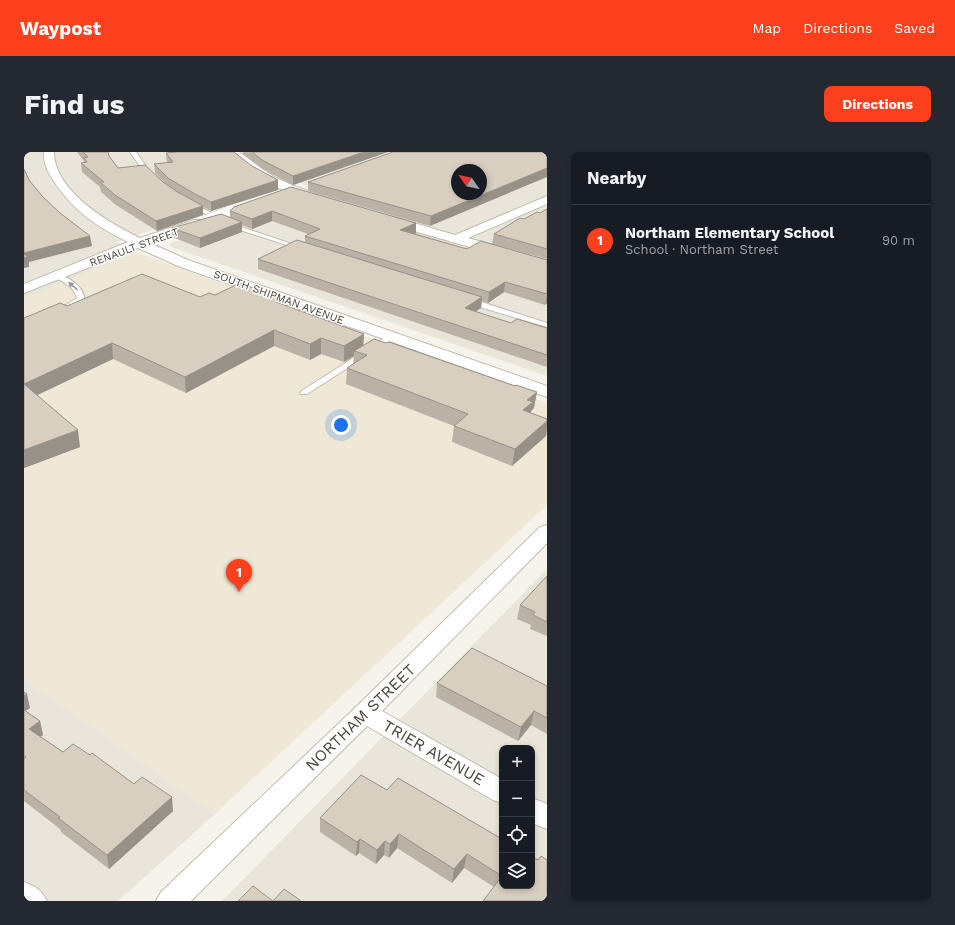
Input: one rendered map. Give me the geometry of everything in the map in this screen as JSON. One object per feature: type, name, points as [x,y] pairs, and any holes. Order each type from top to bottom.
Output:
[{"type":"street","name":"SOUTH SHIPMAN AVENUE","points":[[49,152],[48,156],[55,174],[70,196],[94,216],[138,243],[183,263],[547,392]]},
{"type":"street","points":[[232,152],[257,172],[294,192],[323,200]]},
{"type":"street","points":[[280,196],[316,184]]},
{"type":"street","points":[[456,239],[547,200]]},
{"type":"street","name":"RENAULT STREET","points":[[24,289],[138,243],[232,212]]},
{"type":"street","points":[[375,215],[547,265]]},
{"type":"street","name":"NORTHAM STREET","points":[[171,901],[542,543]]},
{"type":"street","name":"TRIER AVENUE","points":[[365,713],[499,790]]},
{"type":"street","points":[[535,811],[547,818]]},
{"type":"street","points":[[24,895],[32,901]]},
{"type":"lane","points":[[133,152],[140,165],[155,181]]},
{"type":"lane","points":[[182,200],[239,228],[311,251]]},
{"type":"lane","points":[[57,276],[76,286],[81,299],[63,310]]},
{"type":"lane","points":[[466,300],[547,325]]},
{"type":"lane","points":[[304,392],[392,337]]},
{"type":"shaded area","points":[[24,152],[221,152],[270,190],[117,242],[136,252],[24,299]]},
{"type":"shaded area","points":[[257,152],[547,152],[547,376],[174,248],[169,244],[319,191],[289,178]]},
{"type":"shaded area","points":[[136,252],[547,403],[547,505],[215,814],[24,679],[24,299]]},
{"type":"shaded area","points":[[547,569],[547,901],[222,901]]},
{"type":"shaded area","points":[[24,679],[215,814],[118,901],[24,901]]},
{"type":"building","points":[[83,152],[108,152],[109,156],[118,168],[145,165],[163,182],[203,206],[156,221],[115,195],[100,182],[104,182],[81,163],[87,162],[84,158],[88,157]]},
{"type":"building","points":[[234,152],[252,166],[278,180],[211,202],[168,178],[154,164],[173,162],[166,153]]},
{"type":"building","points":[[252,152],[364,152],[293,176],[262,160]]},
{"type":"building","points":[[393,152],[547,152],[547,168],[487,193],[487,164],[451,164],[451,200],[470,200],[431,216],[308,182]]},
{"type":"building","points":[[24,169],[29,180],[42,196],[60,213],[90,236],[24,253]]},
{"type":"building","points":[[291,187],[416,223],[400,230],[467,249],[481,241],[547,260],[547,294],[505,282],[489,292],[305,236],[320,229],[272,211],[252,219],[230,211],[234,207]]},
{"type":"building","points":[[547,209],[547,249],[494,234],[520,218],[524,219],[537,212],[540,213]]},
{"type":"building","points":[[221,214],[242,222],[200,238],[172,228]]},
{"type":"building","points":[[297,240],[482,297],[465,308],[511,323],[517,319],[547,328],[547,355],[258,259]]},
{"type":"building","points":[[142,274],[200,297],[209,293],[215,295],[240,283],[283,299],[276,302],[364,334],[344,346],[321,338],[310,344],[274,330],[185,377],[112,343],[24,384],[24,318],[60,303],[67,306]]},
{"type":"building","points":[[374,339],[386,343],[389,342],[515,386],[516,385],[537,392],[527,400],[533,402],[523,410],[547,419],[547,421],[515,449],[454,426],[468,414],[347,368],[367,355],[354,351]]},
{"type":"building","points":[[24,384],[78,430],[24,450]]},
{"type":"building","points":[[547,576],[547,622],[533,615],[535,612],[520,605]]},
{"type":"building","points":[[472,648],[547,686],[547,718],[534,711],[521,727],[437,683]]},
{"type":"building","points":[[24,710],[40,721],[29,729],[63,752],[73,744],[90,755],[92,753],[134,784],[142,777],[172,797],[107,855],[24,790],[24,759],[26,757],[24,756]]},
{"type":"building","points":[[361,775],[387,790],[398,778],[499,837],[499,874],[467,854],[454,869],[399,834],[390,844],[385,841],[377,850],[360,839],[357,842],[320,818]]},
{"type":"building","points":[[541,856],[547,860],[547,901],[483,901],[499,880],[499,889],[535,889],[535,858],[538,860]]},
{"type":"building","points":[[253,886],[273,901],[238,901]]},
{"type":"building","points":[[284,889],[300,900],[300,901],[273,901]]},
{"type":"place","name":"Northam Elementary School","points":[[239,592]]}]
